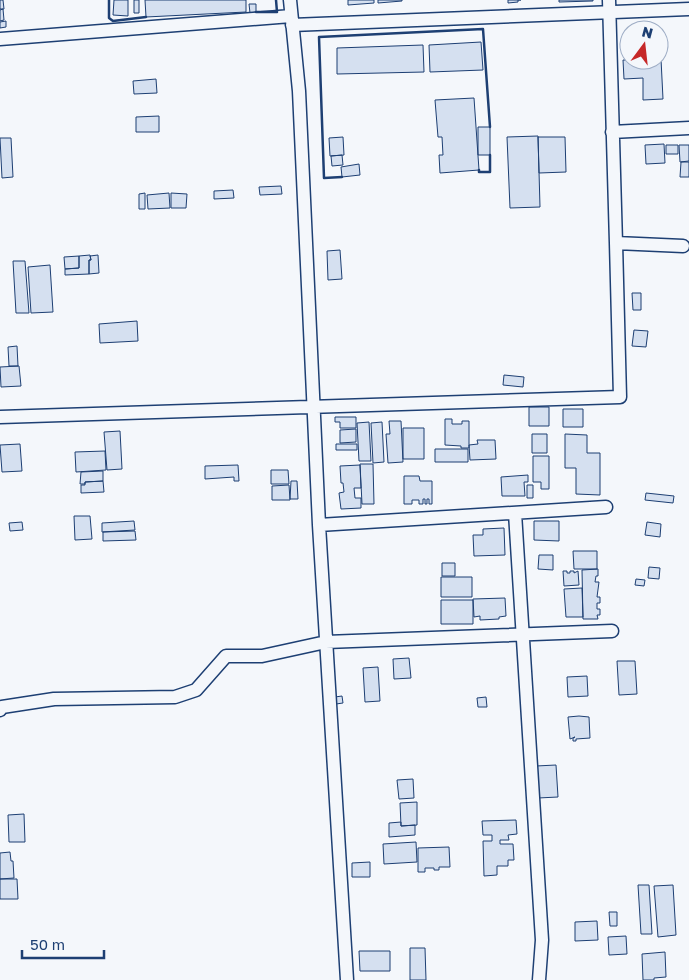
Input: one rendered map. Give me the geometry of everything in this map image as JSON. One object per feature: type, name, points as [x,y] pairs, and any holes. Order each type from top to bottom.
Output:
[{"type":"street","points":[[290,0],[299,91],[319,525],[347,980]]},
{"type":"street","points":[[0,417],[620,397],[608,6]]},
{"type":"street","points":[[0,39],[291,21],[608,6],[689,9]]},
{"type":"street","points":[[612,132],[689,128]]},
{"type":"street","points":[[616,243],[683,246]]},
{"type":"street","points":[[319,525],[606,507]]},
{"type":"street","points":[[515,512],[542,940],[539,980]]},
{"type":"street","points":[[1,708],[54,699],[175,697],[196,690],[226,656],[262,656],[326,642],[612,631]]},
{"type":"building","points":[[0,0],[3,0],[4,9],[0,9]]},
{"type":"building","points":[[114,0],[128,0],[128,16],[113,15]]},
{"type":"building","points":[[134,0],[139,0],[139,13],[134,13]]},
{"type":"building","points":[[145,0],[246,0],[246,12],[146,17]]},
{"type":"building","points":[[348,0],[374,0],[374,3],[348,5]]},
{"type":"building","points":[[378,0],[402,0],[402,1],[378,3]]},
{"type":"building","points":[[508,0],[518,0],[518,2],[508,3]]},
{"type":"building","points":[[559,0],[593,0],[593,1],[559,2]]},
{"type":"building","points":[[249,4],[256,4],[256,12],[250,13]]},
{"type":"building","points":[[3,9],[4,20],[0,21],[0,10]]},
{"type":"building","points":[[6,21],[6,27],[0,28],[0,22]]},
{"type":"building","points":[[481,42],[483,70],[430,72],[429,45]]},
{"type":"building","points":[[423,45],[424,72],[337,74],[337,48]]},
{"type":"building","points":[[624,70],[662,70],[663,99],[643,100],[643,78],[624,79]]},
{"type":"building","points":[[156,79],[157,93],[134,94],[133,81]]},
{"type":"building","points":[[474,98],[479,170],[440,173],[439,155],[443,155],[442,137],[438,137],[435,100]]},
{"type":"building","points":[[159,116],[159,132],[136,132],[136,117]]},
{"type":"building","points":[[478,127],[490,127],[490,155],[478,155]]},
{"type":"building","points":[[538,136],[540,207],[510,208],[507,137]]},
{"type":"building","points":[[343,137],[344,155],[330,156],[329,138]]},
{"type":"building","points":[[538,137],[565,137],[566,172],[539,173]]},
{"type":"building","points":[[0,138],[11,138],[13,177],[2,178]]},
{"type":"building","points":[[664,144],[665,163],[646,164],[645,145]]},
{"type":"building","points":[[666,145],[678,145],[678,154],[666,154]]},
{"type":"building","points":[[679,145],[689,145],[689,161],[680,162]]},
{"type":"building","points":[[342,155],[343,165],[332,166],[331,156]]},
{"type":"building","points":[[681,162],[689,162],[689,177],[680,177]]},
{"type":"building","points":[[359,164],[360,175],[342,177],[341,167]]},
{"type":"building","points":[[281,186],[282,194],[260,195],[259,187]]},
{"type":"building","points":[[233,190],[234,198],[214,199],[214,191]]},
{"type":"building","points":[[145,193],[145,209],[139,209],[139,194]]},
{"type":"building","points":[[169,193],[170,208],[148,209],[147,195]]},
{"type":"building","points":[[171,193],[187,194],[186,208],[171,208]]},
{"type":"building","points":[[340,250],[342,279],[328,280],[327,251]]},
{"type":"building","points":[[90,255],[89,274],[65,275],[65,269],[79,268],[79,256]]},
{"type":"building","points":[[98,255],[99,273],[89,274],[90,256]]},
{"type":"building","points":[[79,256],[79,268],[65,269],[64,257]]},
{"type":"building","points":[[13,261],[25,261],[29,313],[16,313]]},
{"type":"building","points":[[50,265],[53,312],[31,313],[28,267]]},
{"type":"building","points":[[632,293],[641,293],[641,310],[633,310]]},
{"type":"building","points":[[137,321],[138,341],[100,343],[99,324]]},
{"type":"building","points":[[634,330],[648,331],[646,347],[632,346]]},
{"type":"building","points":[[17,346],[18,366],[9,366],[8,347]]},
{"type":"building","points":[[19,366],[21,386],[1,387],[0,367]]},
{"type":"building","points":[[504,375],[524,377],[523,387],[503,385]]},
{"type":"building","points":[[529,407],[549,407],[549,426],[529,426]]},
{"type":"building","points":[[563,409],[583,409],[583,427],[563,427]]},
{"type":"building","points":[[335,417],[356,417],[356,428],[340,428],[340,422],[335,422]]},
{"type":"building","points":[[445,419],[452,419],[452,424],[462,424],[462,421],[469,421],[469,448],[445,445]]},
{"type":"building","points":[[389,421],[401,421],[403,462],[388,463],[386,434],[390,434]]},
{"type":"building","points":[[369,422],[371,461],[359,461],[357,423]]},
{"type":"building","points":[[382,422],[384,462],[373,463],[371,423]]},
{"type":"building","points":[[403,428],[424,428],[424,459],[403,459]]},
{"type":"building","points":[[356,429],[356,442],[340,443],[340,430]]},
{"type":"building","points":[[120,431],[122,469],[107,470],[104,432]]},
{"type":"building","points":[[532,434],[547,434],[547,453],[532,453]]},
{"type":"building","points":[[565,434],[587,435],[587,453],[600,453],[600,495],[576,494],[576,468],[565,468]]},
{"type":"building","points":[[477,440],[495,440],[496,459],[470,460],[469,445],[478,444]]},
{"type":"building","points":[[20,444],[22,471],[2,472],[0,445]]},
{"type":"building","points":[[336,444],[357,444],[357,450],[336,450]]},
{"type":"building","points":[[435,449],[468,449],[468,462],[435,462]]},
{"type":"building","points":[[105,451],[106,470],[76,472],[75,452]]},
{"type":"building","points":[[533,456],[549,456],[549,489],[541,489],[541,482],[533,482]]},
{"type":"building","points":[[360,464],[373,464],[374,504],[362,504]]},
{"type":"building","points":[[238,465],[239,481],[234,481],[234,477],[205,479],[205,466]]},
{"type":"building","points":[[360,465],[361,488],[354,488],[355,498],[361,498],[361,508],[341,509],[339,493],[344,492],[343,483],[341,483],[340,466]]},
{"type":"building","points":[[271,470],[288,470],[289,484],[271,484]]},
{"type":"building","points":[[103,471],[103,481],[80,484],[81,472]]},
{"type":"building","points":[[528,475],[528,482],[524,482],[525,496],[502,496],[501,477]]},
{"type":"building","points":[[404,476],[419,476],[420,481],[432,481],[432,504],[429,504],[429,499],[427,499],[427,504],[425,504],[425,499],[423,499],[423,504],[419,504],[419,500],[412,500],[412,504],[404,504]]},
{"type":"building","points":[[103,481],[104,492],[81,493],[81,485],[85,485],[85,482]]},
{"type":"building","points":[[291,481],[297,481],[298,499],[290,499]]},
{"type":"building","points":[[289,485],[290,500],[272,500],[272,486]]},
{"type":"building","points":[[527,485],[533,485],[533,498],[527,498]]},
{"type":"building","points":[[646,493],[674,496],[673,503],[645,500]]},
{"type":"building","points":[[74,516],[90,516],[92,539],[75,540]]},
{"type":"building","points":[[134,521],[135,530],[102,532],[102,523]]},
{"type":"building","points":[[534,521],[559,521],[559,541],[534,540]]},
{"type":"building","points":[[22,522],[23,530],[10,531],[9,523]]},
{"type":"building","points":[[647,522],[661,524],[660,537],[645,535]]},
{"type":"building","points":[[504,528],[505,555],[474,556],[473,535],[483,535],[483,529]]},
{"type":"building","points":[[135,531],[136,540],[103,541],[103,532]]},
{"type":"building","points":[[573,551],[597,551],[597,569],[574,569]]},
{"type":"building","points":[[539,555],[553,555],[553,570],[538,569]]},
{"type":"building","points":[[442,563],[455,563],[455,576],[442,576]]},
{"type":"building","points":[[649,567],[660,568],[659,579],[648,578]]},
{"type":"building","points":[[598,569],[598,576],[596,576],[595,582],[599,582],[597,597],[600,597],[600,603],[597,603],[597,609],[600,609],[600,615],[597,615],[598,619],[583,619],[582,570]]},
{"type":"building","points":[[563,571],[570,573],[570,571],[574,571],[574,573],[578,571],[579,585],[564,586]]},
{"type":"building","points":[[441,577],[472,577],[472,597],[441,597]]},
{"type":"building","points":[[636,579],[645,580],[644,586],[635,585]]},
{"type":"building","points":[[582,588],[583,617],[566,617],[564,589]]},
{"type":"building","points":[[505,598],[506,616],[499,617],[499,619],[480,620],[480,616],[474,617],[473,599]]},
{"type":"building","points":[[441,600],[473,600],[473,624],[441,624]]},
{"type":"building","points":[[409,658],[411,678],[394,679],[393,659]]},
{"type":"building","points":[[617,661],[635,661],[637,694],[619,695]]},
{"type":"building","points":[[378,667],[380,701],[365,702],[363,668]]},
{"type":"building","points":[[587,676],[588,696],[568,697],[567,677]]},
{"type":"building","points":[[342,696],[343,703],[336,704],[335,697]]},
{"type":"building","points":[[486,697],[487,707],[478,707],[477,698]]},
{"type":"building","points":[[568,717],[589,717],[590,738],[573,741],[575,737],[570,739]]},
{"type":"building","points":[[556,765],[558,797],[538,798],[536,766]]},
{"type":"building","points":[[413,779],[414,798],[399,799],[397,780]]},
{"type":"building","points":[[417,802],[417,825],[401,826],[400,803]]},
{"type":"building","points":[[24,814],[25,842],[9,842],[8,815]]},
{"type":"building","points":[[516,820],[517,834],[508,835],[509,840],[500,840],[500,844],[513,844],[514,860],[508,860],[508,866],[497,866],[497,875],[484,876],[483,841],[492,841],[492,835],[483,835],[482,821]]},
{"type":"building","points":[[401,822],[401,826],[415,825],[415,835],[389,837],[389,823]]},
{"type":"building","points":[[416,842],[417,862],[384,864],[383,844]]},
{"type":"building","points":[[449,847],[450,867],[439,867],[439,870],[425,868],[425,872],[418,872],[418,848]]},
{"type":"building","points":[[10,852],[11,861],[13,861],[14,878],[0,879],[0,853]]},
{"type":"building","points":[[370,862],[370,877],[352,877],[352,863]]},
{"type":"building","points":[[0,879],[17,879],[18,899],[0,899]]},
{"type":"building","points":[[638,885],[649,885],[652,934],[641,934]]},
{"type":"building","points":[[673,885],[676,935],[658,937],[654,886]]},
{"type":"building","points":[[609,912],[617,912],[617,926],[610,926]]},
{"type":"building","points":[[597,921],[598,940],[575,941],[575,922]]},
{"type":"building","points":[[626,936],[627,954],[609,955],[608,937]]},
{"type":"building","points":[[410,948],[425,948],[426,980],[410,980]]},
{"type":"building","points":[[359,951],[390,951],[390,971],[360,971]]},
{"type":"building","points":[[665,952],[666,977],[643,980],[642,954]]},
{"type":"wall","points":[[109,0],[109,18],[113,21],[146,17]]},
{"type":"wall","points":[[256,12],[277,12],[276,0]]},
{"type":"wall","points":[[342,177],[324,178],[319,37],[483,29],[490,127]]},
{"type":"wall","points":[[479,170],[479,172],[490,172],[490,155]]}]
